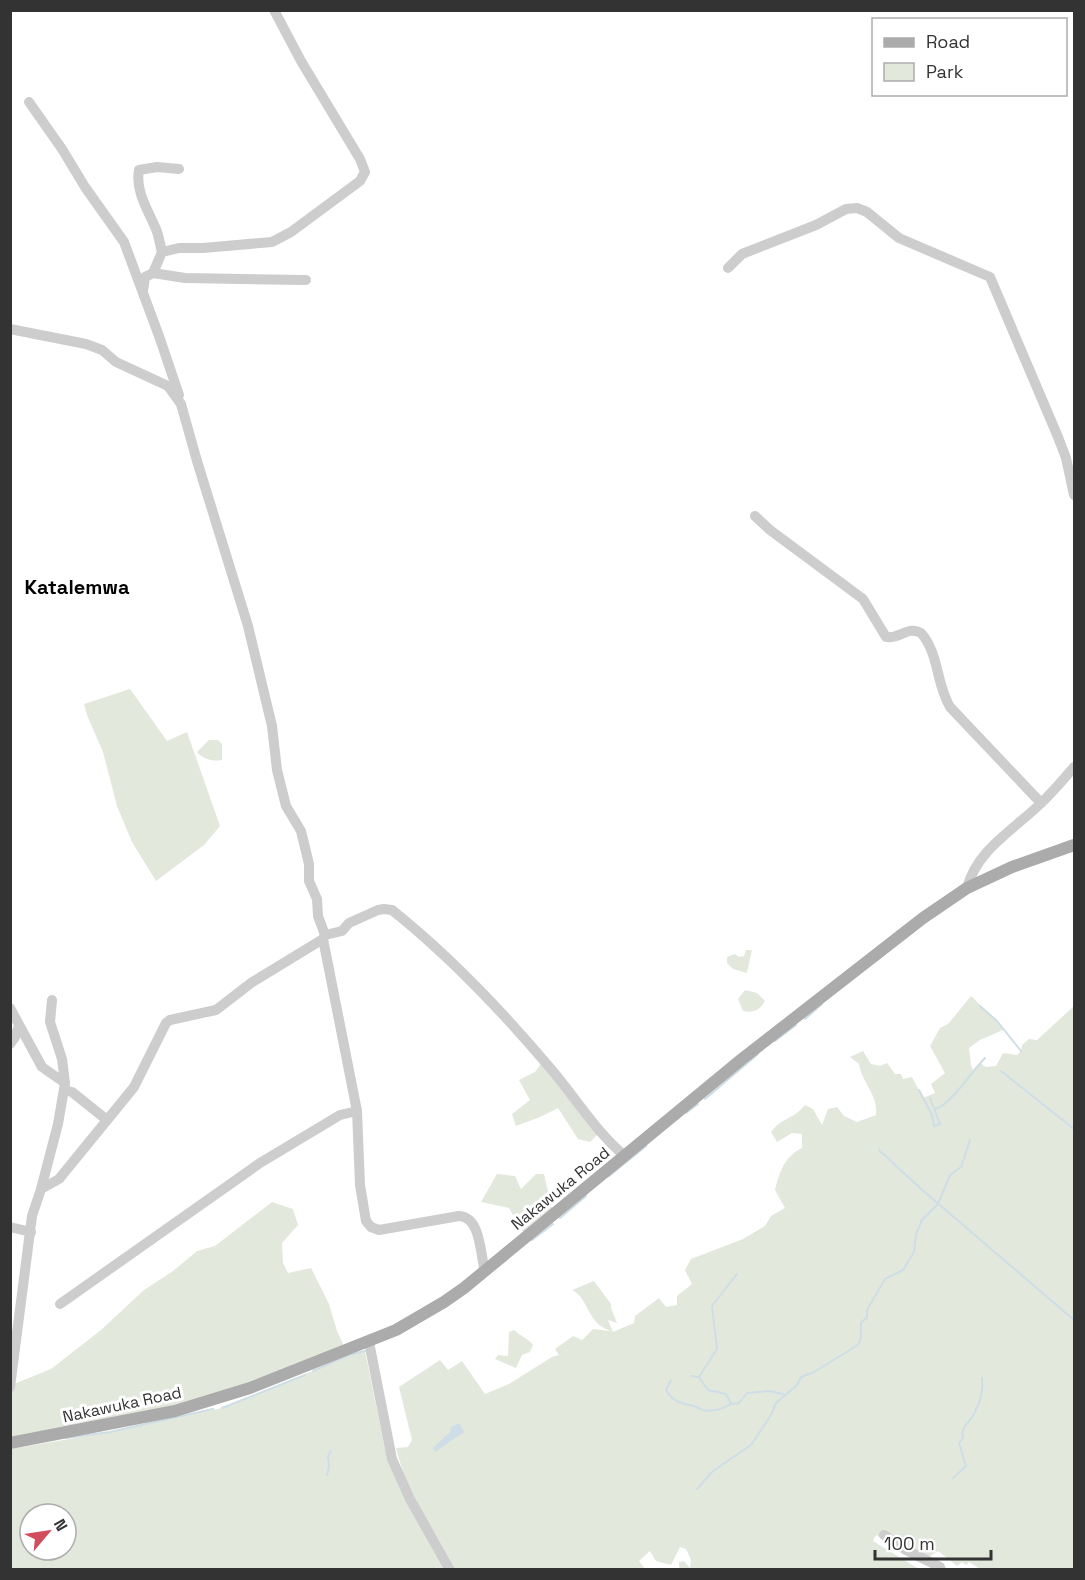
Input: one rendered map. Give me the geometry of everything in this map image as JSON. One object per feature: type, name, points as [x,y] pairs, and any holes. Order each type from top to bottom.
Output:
[{"type":"main road","name":"Nakawuka Road","points":[[10,1443],[175,1411],[250,1388],[369,1342],[416,1319],[438,1306],[485,1271],[750,1052],[923,918],[967,888],[1012,867],[1074,845]]},
{"type":"street","points":[[162,252],[179,248],[272,242],[291,232],[360,181],[365,171],[274,10]]},
{"type":"street","points":[[29,102],[62,149],[84,188],[124,242],[182,404],[212,514],[248,626],[272,726],[277,770],[286,806],[301,831],[309,864],[309,881],[316,899],[324,937],[357,1112],[360,1185],[368,1224],[379,1230],[459,1216],[467,1217],[477,1234],[485,1271]]},
{"type":"street","points":[[153,273],[162,252],[157,230],[148,214],[137,182],[139,170],[157,166],[179,169]]},
{"type":"street","points":[[728,268],[742,254],[816,225],[846,209],[857,208],[867,212],[899,238],[990,277],[1058,437],[1066,458],[1074,495]]},
{"type":"street","points":[[142,291],[145,277],[153,273],[185,278],[306,280]]},
{"type":"street","points":[[10,329],[86,344],[102,350],[116,362],[168,386],[182,404]]},
{"type":"street","points":[[755,516],[770,530],[862,598],[886,637],[891,638],[911,630],[921,633],[929,647],[941,687],[950,707],[1041,803]]},
{"type":"street","points":[[967,888],[970,875],[990,846],[1041,803],[1074,767]]},
{"type":"street","points":[[41,1189],[59,1179],[134,1087],[166,1023],[170,1020],[216,1010],[251,983],[324,937],[342,931],[350,923],[381,909],[392,910],[480,988],[551,1069],[605,1137],[625,1156]]},
{"type":"street","points":[[10,1388],[32,1216],[58,1124],[64,1086],[62,1059],[50,1022],[52,1000]]},
{"type":"street","points":[[10,1008],[42,1067],[106,1120]]},
{"type":"street","points":[[12,1042],[19,1026]]},
{"type":"street","points":[[12,1042],[22,1040],[27,1043]]},
{"type":"street","points":[[60,1304],[260,1163],[340,1115],[357,1112]]},
{"type":"street","points":[[10,1227],[31,1232]]},
{"type":"street","points":[[369,1342],[392,1459],[410,1499],[450,1569]]},
{"type":"street","points":[[884,1535],[941,1569]]},
{"type":"green space","points":[[130,689],[167,741],[187,732],[220,826],[204,845],[156,881],[132,842],[117,806],[103,752],[84,704]]},
{"type":"green space","points":[[209,740],[218,740],[222,744],[222,760],[208,759],[197,752]]},
{"type":"green space","points":[[746,950],[752,950],[747,973],[733,969],[727,963],[727,957],[735,954],[739,957],[744,956]]},
{"type":"green space","points":[[745,990],[757,993],[765,1001],[761,1007],[753,1011],[743,1011],[738,999]]},
{"type":"green space","points":[[971,996],[1003,1030],[980,1040],[969,1048],[973,1070],[980,1063],[986,1067],[996,1066],[1003,1053],[1017,1055],[1022,1045],[1029,1039],[1037,1040],[1074,1006],[1074,1569],[980,1569],[969,1562],[966,1565],[962,1562],[957,1566],[938,1551],[926,1559],[919,1560],[876,1535],[873,1541],[919,1569],[681,1569],[679,1562],[684,1561],[690,1568],[691,1560],[686,1549],[680,1547],[671,1565],[656,1561],[650,1551],[639,1561],[645,1569],[455,1569],[414,1495],[396,1448],[408,1447],[412,1440],[399,1387],[440,1360],[448,1370],[462,1361],[485,1394],[509,1384],[559,1355],[555,1349],[573,1336],[582,1340],[593,1329],[610,1331],[598,1324],[580,1296],[572,1290],[594,1281],[611,1304],[617,1323],[608,1320],[613,1332],[634,1323],[635,1316],[659,1298],[666,1307],[677,1305],[677,1296],[692,1284],[685,1270],[691,1259],[743,1239],[765,1226],[771,1216],[785,1208],[775,1190],[787,1160],[802,1148],[802,1134],[792,1133],[777,1142],[771,1132],[775,1127],[805,1105],[813,1109],[822,1125],[828,1109],[837,1107],[844,1116],[857,1122],[876,1115],[875,1101],[859,1064],[850,1057],[863,1051],[871,1064],[880,1066],[887,1063],[895,1074],[901,1074],[903,1079],[912,1077],[923,1098],[935,1093],[931,1084],[945,1073],[930,1046],[940,1028],[948,1024]]},
{"type":"green space","points":[[543,1061],[599,1133],[590,1142],[578,1139],[558,1108],[516,1126],[512,1114],[530,1100],[519,1080],[535,1072]]},
{"type":"green space","points":[[497,1174],[515,1176],[521,1189],[536,1174],[544,1174],[553,1213],[525,1235],[509,1208],[481,1202]]},
{"type":"green space","points":[[272,1202],[293,1209],[298,1225],[282,1243],[283,1263],[288,1273],[311,1268],[329,1304],[343,1344],[341,1348],[224,1393],[11,1439],[10,1398],[14,1384],[51,1369],[101,1330],[144,1290],[173,1271],[197,1251],[215,1246]]},
{"type":"green space","points":[[514,1330],[533,1345],[530,1352],[522,1355],[516,1368],[495,1359],[498,1355],[508,1356],[509,1332]]},
{"type":"green space","points":[[365,1351],[385,1449],[446,1570],[11,1570],[11,1449],[110,1432],[222,1408]]},
{"type":"shaded area","points":[[459,1423],[464,1432],[435,1452],[433,1448],[450,1432],[451,1427]]},
{"type":"waterway","points":[[805,1019],[822,1004]]},
{"type":"waterway","points":[[980,1006],[997,1021],[1021,1051]]},
{"type":"waterway","points":[[775,1041],[796,1025]]},
{"type":"waterway","points":[[705,1099],[758,1054]]},
{"type":"waterway","points":[[935,1109],[955,1094],[985,1058]]},
{"type":"waterway","points":[[1001,1071],[1074,1129]]},
{"type":"waterway","points":[[919,1090],[932,1115],[934,1126],[940,1124],[930,1098]]},
{"type":"waterway","points":[[686,1113],[698,1104]]},
{"type":"waterway","points":[[697,1489],[713,1471],[751,1445],[771,1415],[776,1403],[797,1385],[801,1377],[814,1372],[858,1345],[861,1337],[861,1323],[867,1317],[867,1310],[885,1279],[903,1270],[914,1252],[916,1234],[922,1220],[938,1204],[950,1175],[961,1167],[970,1140]]},
{"type":"waterway","points":[[609,1176],[646,1146]]},
{"type":"waterway","points":[[879,1150],[1074,1320]]},
{"type":"waterway","points":[[560,1218],[586,1196]]},
{"type":"waterway","points":[[532,1240],[553,1224]]},
{"type":"waterway","points":[[699,1377],[717,1349],[712,1306],[737,1274]]},
{"type":"waterway","points":[[313,1371],[349,1355],[365,1351]]},
{"type":"waterway","points":[[222,1408],[305,1375]]},
{"type":"waterway","points":[[691,1376],[699,1377],[708,1390],[726,1394],[731,1404],[739,1403],[747,1393],[769,1391],[783,1394]]},
{"type":"waterway","points":[[953,1478],[966,1466],[959,1443],[963,1438],[964,1427],[978,1404],[982,1391],[982,1378]]},
{"type":"waterway","points":[[671,1380],[666,1390],[678,1402],[706,1411],[717,1410],[731,1404]]},
{"type":"waterway","points":[[66,1438],[110,1432],[213,1409]]},
{"type":"waterway","points":[[327,1475],[328,1456],[331,1451]]},
{"type":"district","name":"Katalemwa","points":[[77,587]]}]
